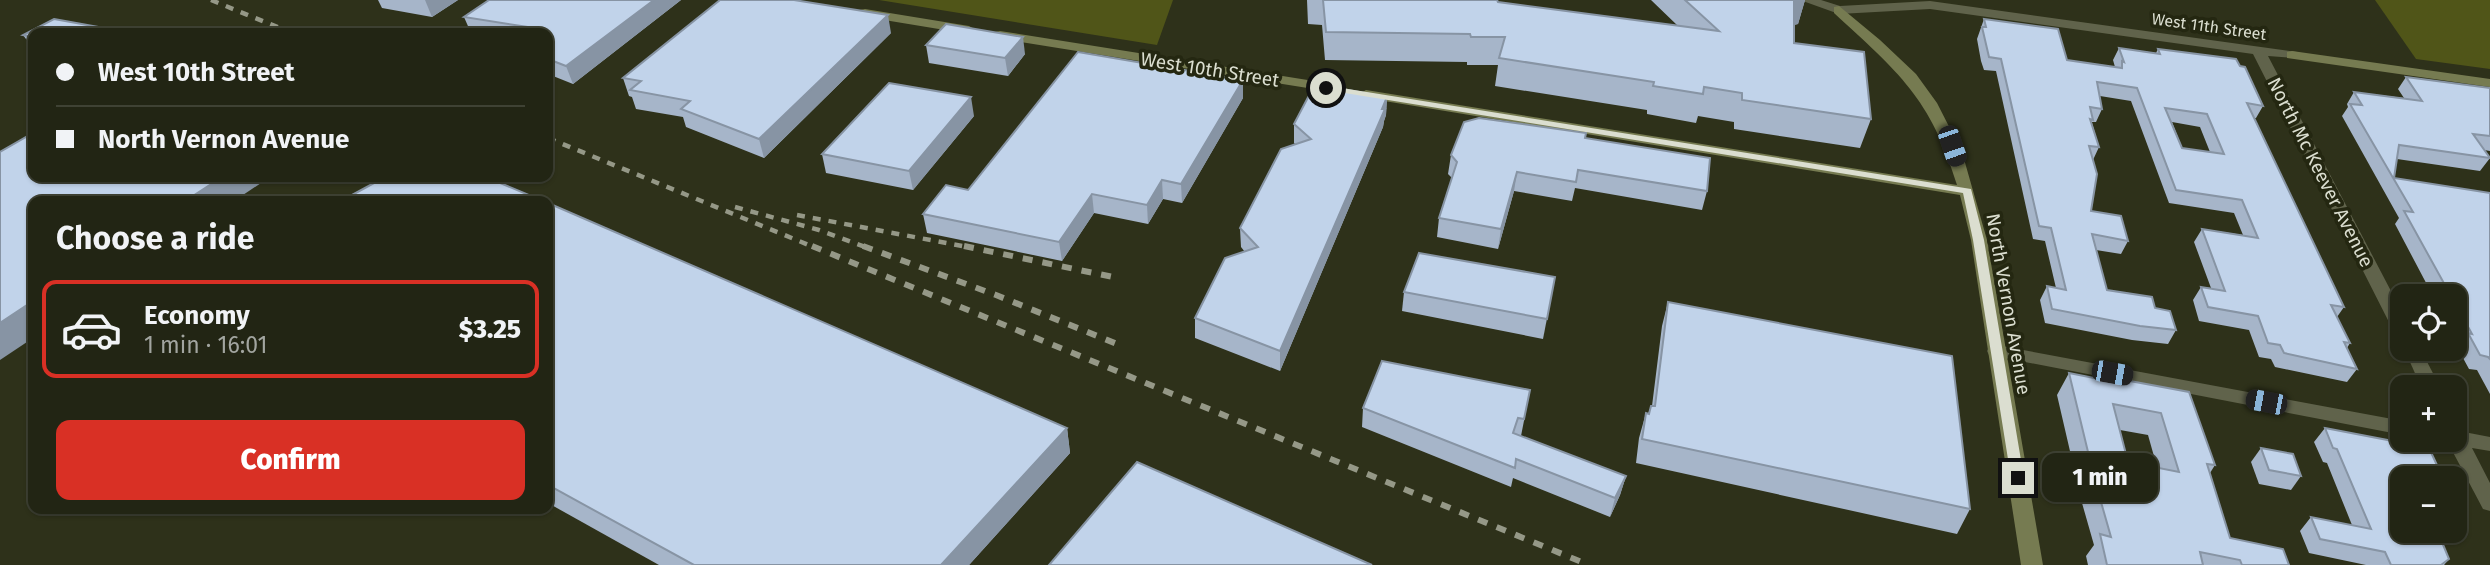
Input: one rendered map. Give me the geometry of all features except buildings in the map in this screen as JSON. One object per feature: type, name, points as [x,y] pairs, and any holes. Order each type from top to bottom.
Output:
[{"type":"street","name":"North Vernon Avenue","points":[[1807,0],[1838,5],[1906,73],[1929,102],[1950,140],[1967,191],[1979,240],[2032,565]]},
{"type":"street","name":"West 11th Street","points":[[1838,5],[1930,5],[2490,83]]},
{"type":"street","name":"West 10th Street","points":[[851,11],[1967,191]]},
{"type":"street","name":"North Mc Keever Avenue","points":[[2258,50],[2390,307]]},
{"type":"street","points":[[1996,351],[2390,426]]},
{"type":"street","points":[[2467,439],[2490,444]]},
{"type":"street","points":[[2464,452],[2490,503]]},
{"type":"green space","points":[[879,0],[1173,0],[1157,45]]},
{"type":"green space","points":[[2375,0],[2490,0],[2490,69],[2416,59]]},
{"type":"railway","points":[[211,0],[280,28]]},
{"type":"railway","points":[[553,140],[816,248]]},
{"type":"railway","points":[[735,207],[819,230],[868,248]]},
{"type":"railway","points":[[797,215],[973,248]]},
{"type":"railway","points":[[812,246],[1589,565]]},
{"type":"railway","points":[[863,246],[996,295],[1122,346]]},
{"type":"railway","points":[[964,246],[1113,277]]},
{"type":"route","points":[[1326,88],[1967,191],[1979,240],[2018,478]]}]
